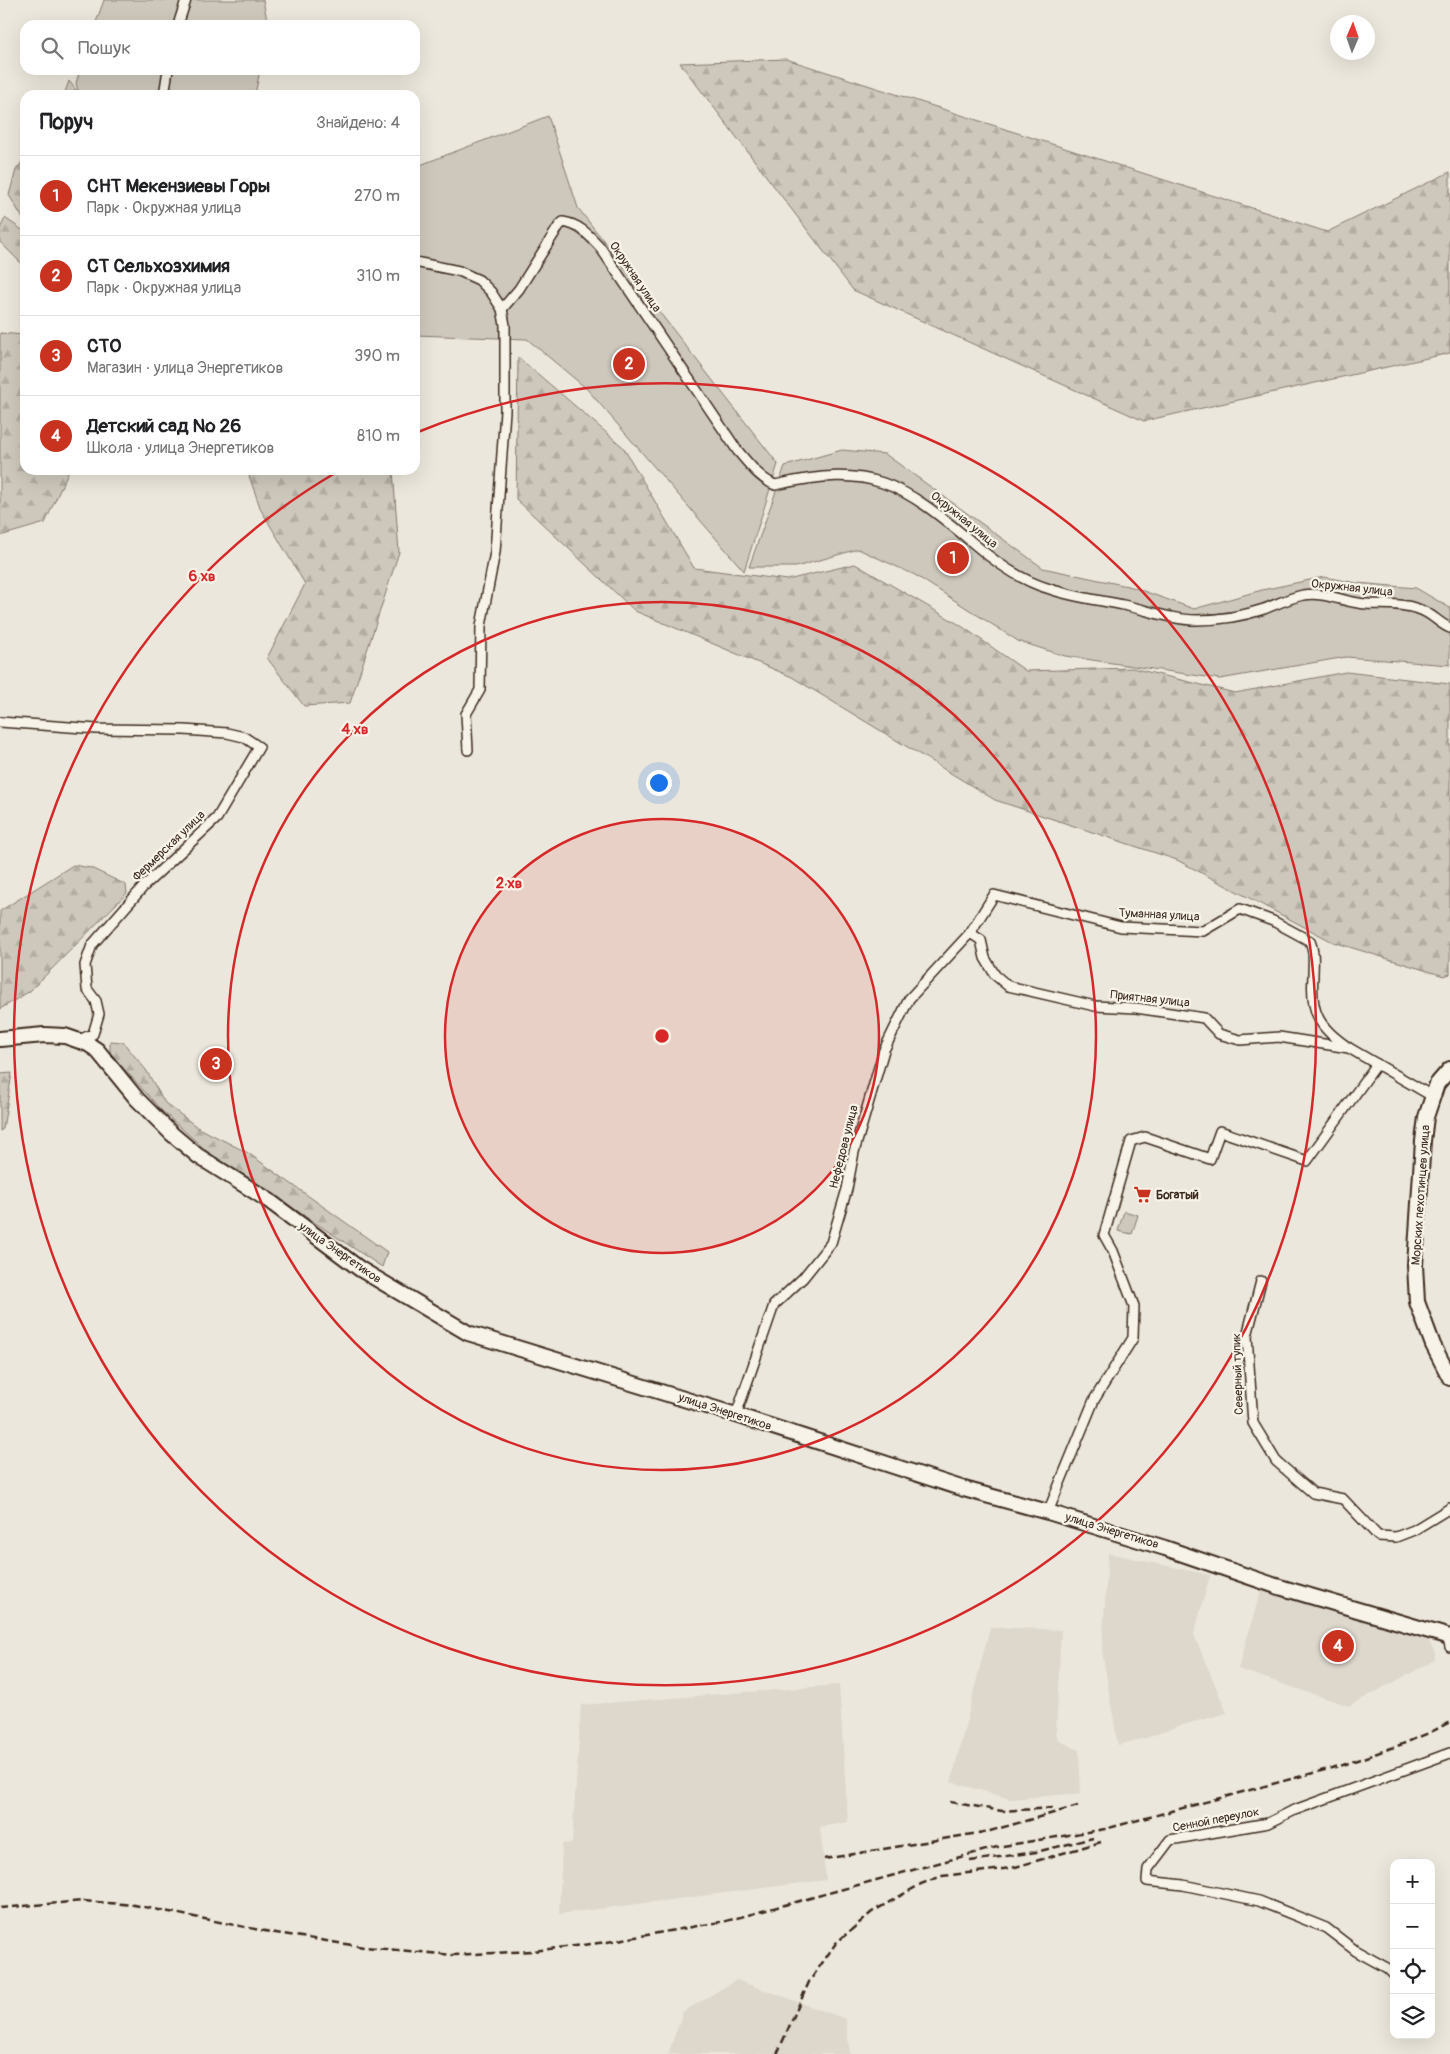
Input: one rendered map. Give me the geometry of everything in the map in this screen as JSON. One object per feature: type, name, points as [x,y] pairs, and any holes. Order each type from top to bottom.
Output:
[{"type":"main road","points":[[0,1039],[44,1035],[65,1036],[79,1040]]},
{"type":"main road","name":"улица Энергетиков","points":[[79,1040],[97,1050],[137,1099],[172,1134],[198,1156],[268,1200],[360,1270],[468,1333],[736,1415],[964,1489],[1048,1512],[1165,1548],[1276,1586],[1449,1640]]},
{"type":"main road","name":"Морских пехотинцев улица","points":[[1450,1069],[1438,1084],[1432,1096],[1426,1117],[1415,1246],[1417,1302],[1432,1345],[1450,1378]]},
{"type":"street","points":[[180,20],[186,0]]},
{"type":"street","points":[[165,90],[167,75]]},
{"type":"street","name":"Окружная улица","points":[[502,309],[519,289],[559,226],[563,222],[570,223],[579,227],[600,246],[737,450],[752,467],[775,485],[821,476],[864,477],[883,482],[928,505],[991,558],[1028,580],[1048,589],[1165,616],[1198,620],[1241,615],[1288,599],[1306,595],[1324,595],[1365,604],[1407,606],[1431,614],[1450,628]]},
{"type":"street","points":[[420,263],[459,271],[479,280],[491,292],[502,309],[504,325],[505,411],[495,552],[481,626],[480,690],[466,714],[468,750]]},
{"type":"street","name":"Фермерская улица","points":[[0,722],[97,729],[184,730],[227,734],[244,736],[258,747],[216,818],[145,886],[92,945],[85,965],[86,989],[96,1000],[99,1014],[93,1034],[79,1040]]},
{"type":"street","name":"Нефедова улица","points":[[736,1415],[774,1305],[802,1278],[831,1242],[847,1189],[854,1152],[884,1050],[909,999],[970,933],[994,895]]},
{"type":"street","name":"Туманная улица","points":[[994,895],[1121,927],[1203,931],[1240,909],[1273,921],[1310,941],[1315,953],[1311,995],[1314,1010],[1323,1028],[1349,1048]]},
{"type":"street","name":"Приятная улица","points":[[970,933],[981,940],[985,958],[995,975],[1008,986],[1096,1006],[1136,1008],[1204,1018],[1219,1034],[1240,1040],[1278,1037],[1349,1048],[1432,1096]]},
{"type":"street","points":[[1048,1512],[1094,1400],[1133,1338],[1134,1306],[1113,1251],[1104,1235],[1131,1141],[1145,1137],[1210,1159],[1220,1132],[1307,1161],[1377,1064]]},
{"type":"street","name":"Северный тупик","points":[[1261,1282],[1247,1336],[1253,1423],[1276,1461],[1312,1493],[1343,1499],[1378,1536],[1396,1537],[1414,1530],[1450,1508]]},
{"type":"street","name":"Сенной переулок","points":[[1390,1971],[1356,1951],[1326,1928],[1260,1901],[1183,1885],[1147,1881],[1148,1869],[1170,1840],[1268,1823],[1292,1811],[1450,1753]]},
{"type":"shaded area","points":[[1108,1553],[1210,1575],[1194,1635],[1227,1713],[1118,1745],[1102,1651]]},
{"type":"shaded area","points":[[1261,1590],[1428,1640],[1435,1653],[1435,1660],[1349,1706],[1238,1669]]},
{"type":"shaded area","points":[[990,1627],[1061,1630],[1056,1732],[1058,1740],[1079,1750],[1081,1793],[1011,1799],[951,1782]]},
{"type":"shaded area","points":[[839,1685],[848,1822],[820,1827],[826,1880],[559,1914],[562,1844],[572,1843],[581,1705]]},
{"type":"shaded area","points":[[736,1980],[846,2019],[850,2054],[668,2054],[683,2012]]},
{"type":"green space","points":[[104,0],[263,0],[267,20],[97,20]]},
{"type":"green space","points":[[786,59],[1327,232],[1450,172],[1450,353],[1144,421],[853,290],[680,63]]},
{"type":"green space","points":[[78,75],[259,75],[256,90],[78,90],[76,83]]},
{"type":"green space","points":[[69,81],[76,90],[66,90]]},
{"type":"green space","points":[[548,116],[578,208],[778,464],[744,571],[587,389],[527,339],[420,335],[420,165]]},
{"type":"green space","points":[[20,165],[20,214],[9,195],[16,170]]},
{"type":"green space","points":[[5,218],[20,228],[20,262],[0,242],[0,229]]},
{"type":"green space","points":[[0,333],[20,335],[20,475],[67,475],[45,523],[0,536]]},
{"type":"green space","points":[[518,357],[623,447],[694,568],[787,580],[855,564],[960,625],[1026,671],[1132,668],[1235,693],[1346,672],[1450,684],[1450,974],[1444,976],[1333,942],[1177,860],[995,800],[792,677],[635,611],[516,499]]},
{"type":"green space","points":[[842,450],[885,454],[1043,568],[1132,587],[1194,609],[1262,590],[1324,577],[1357,583],[1416,588],[1450,608],[1450,665],[1346,657],[1220,679],[1065,656],[1018,641],[915,575],[858,549],[796,567],[749,567],[785,466]]},
{"type":"green space","points":[[249,475],[393,475],[399,552],[350,703],[304,706],[267,658],[305,584],[261,510]]},
{"type":"green space","points":[[73,865],[91,868],[126,885],[127,893],[30,991],[0,1009],[0,911]]},
{"type":"green space","points":[[110,1041],[123,1042],[146,1070],[165,1103],[197,1127],[248,1153],[387,1252],[382,1267],[208,1152],[161,1110],[110,1053]]},
{"type":"green space","points":[[12,1073],[3,1129],[0,1131],[0,1074]]},
{"type":"green space","points":[[1124,1211],[1138,1215],[1132,1234],[1118,1231]]},
{"type":"railway","points":[[0,1908],[83,1901],[134,1905],[270,1932],[364,1947],[453,1955],[533,1951],[607,1942],[726,1921],[997,1847],[1105,1829],[1343,1765],[1400,1745],[1450,1722]]},
{"type":"railway","points":[[950,1802],[1002,1811],[1053,1808]]},
{"type":"railway","points":[[824,1859],[990,1831],[1078,1806]]},
{"type":"railway","points":[[970,1861],[1036,1852],[1093,1838]]},
{"type":"railway","points":[[777,2054],[809,1982],[836,1943],[872,1912],[921,1884],[942,1876],[1012,1868],[1101,1842]]},
{"type":"place","name":"СТ Сельхозхимия","points":[[629,364]]},
{"type":"place","name":"СНТ Мекензиевы Горы","points":[[953,558]]},
{"type":"place","name":"СТО","points":[[216,1064]]},
{"type":"place","name":"Богатый","points":[[1142,1195]]},
{"type":"place","name":"Детский сад № 26","points":[[1338,1646]]}]
